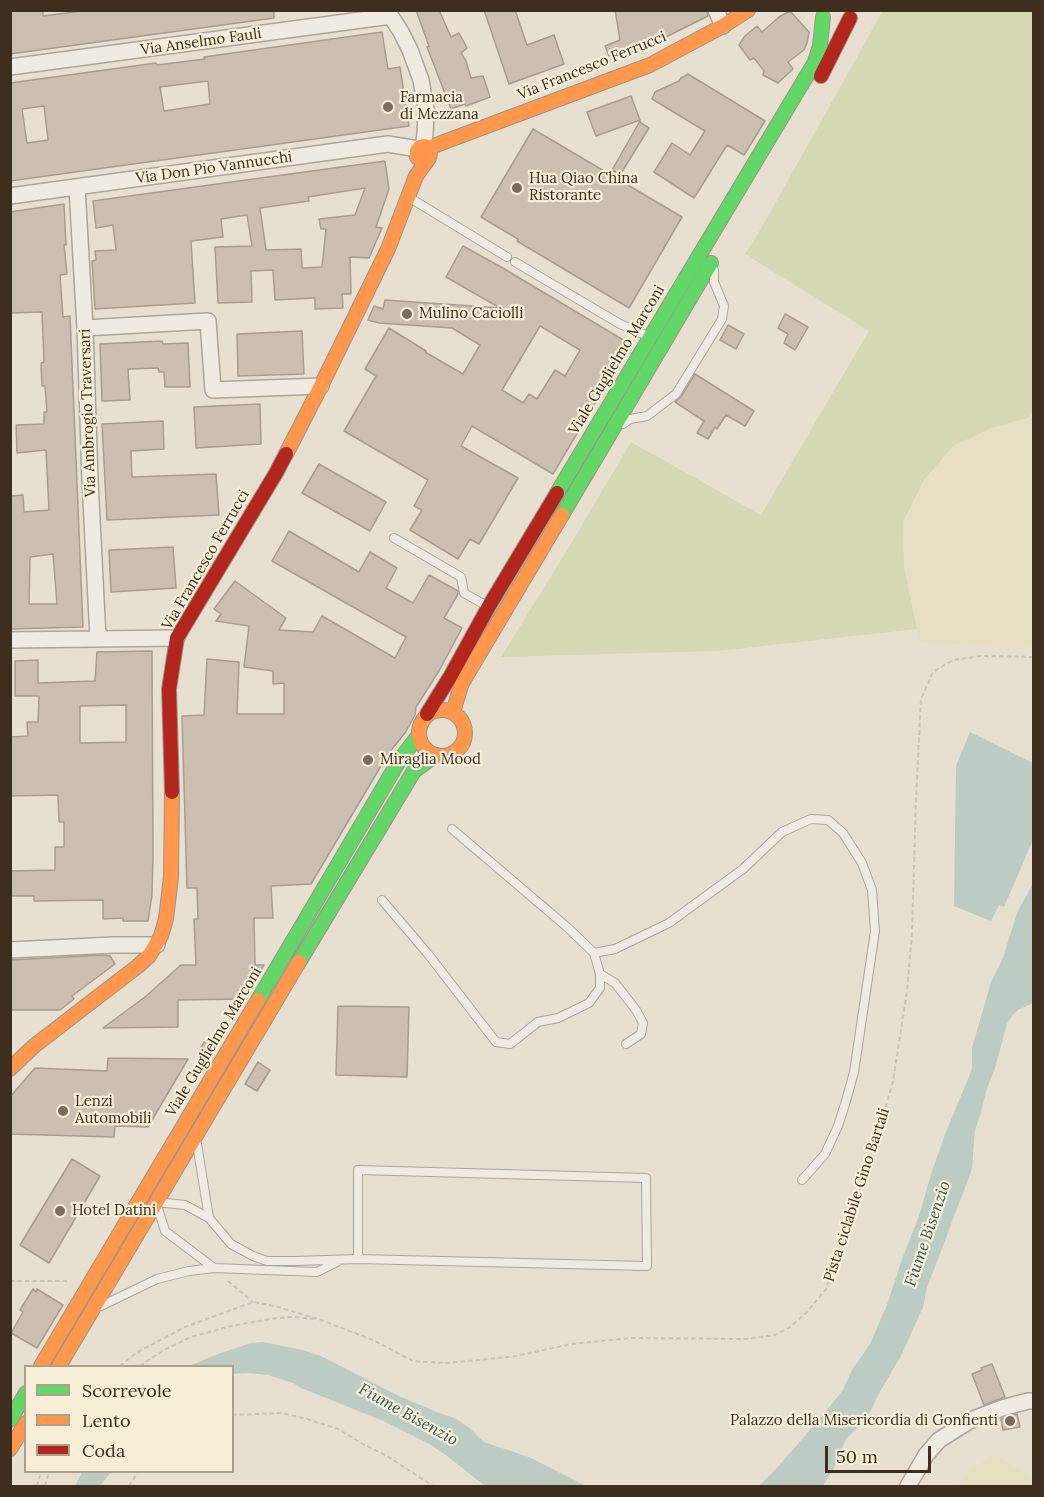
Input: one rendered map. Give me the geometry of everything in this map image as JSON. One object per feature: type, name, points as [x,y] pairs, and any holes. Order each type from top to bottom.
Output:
[{"type":"main road","name":"Via Francesco Ferrucci","points":[[10,1069],[34,1046],[138,966],[157,945],[166,919],[171,877],[169,689],[177,638],[276,473],[321,386],[388,249],[409,198],[424,152],[650,64],[743,13],[761,10]]},
{"type":"main road","points":[[818,14],[833,21],[841,21],[853,14]]},
{"type":"main road","name":"Viale Guglielmo Marconi","points":[[42,1365],[399,761],[418,736],[422,720],[437,699],[489,606],[815,62],[820,46],[818,14]]},
{"type":"main road","points":[[814,90],[853,14]]},
{"type":"main road","name":"Viale Guglielmo Marconi","points":[[453,712],[462,683],[717,254]]},
{"type":"main road","points":[[418,736],[426,750],[436,755],[450,755],[463,744],[465,729],[460,718],[453,712],[444,709],[427,714]]},
{"type":"main road","points":[[60,1365],[414,771],[436,755]]},
{"type":"main road","points":[[10,1420],[24,1396]]},
{"type":"main road","points":[[10,1449],[24,1426]]},
{"type":"street","points":[[716,10],[723,26]]},
{"type":"street","points":[[389,13],[401,32],[421,80],[426,109],[424,152]]},
{"type":"street","name":"Via Anselmo Fauli","points":[[10,68],[389,13]]},
{"type":"street","name":"Via Don Pio Vannucchi","points":[[10,196],[388,144],[424,152]]},
{"type":"street","name":"Via Ambrogio Traversari","points":[[77,187],[98,639]]},
{"type":"street","points":[[85,327],[208,321],[213,390],[321,386]]},
{"type":"street","points":[[10,640],[177,638]]},
{"type":"street","points":[[10,950],[157,945]]},
{"type":"street","points":[[908,1486],[926,1455],[939,1440],[971,1420],[1002,1408],[1034,1401]]},
{"type":"lane","points":[[409,198],[507,257]]},
{"type":"lane","points":[[612,431],[630,419],[647,416],[676,394],[722,319],[724,306],[714,282],[717,254]]},
{"type":"lane","points":[[515,262],[620,324],[650,338]]},
{"type":"lane","points":[[394,538],[461,577],[464,593],[489,606]]},
{"type":"lane","points":[[594,953],[615,949],[669,923],[743,869],[782,832],[811,819],[828,820],[843,833],[862,863],[872,890],[875,931],[854,1072],[846,1101],[825,1154],[802,1180]]},
{"type":"lane","points":[[382,900],[428,954],[496,1042],[510,1044],[538,1022],[558,1018],[589,1003],[600,988],[600,974],[594,953],[567,927],[452,829]]},
{"type":"lane","points":[[600,974],[615,983],[636,1010],[642,1023],[641,1034],[626,1044]]},
{"type":"lane","points":[[196,1136],[209,1218]]},
{"type":"lane","points":[[214,1269],[165,1231],[156,1203],[185,1205],[209,1218],[231,1244],[267,1261],[358,1259],[647,1266],[646,1178],[357,1170],[358,1259]]},
{"type":"lane","points":[[92,1310],[157,1279],[189,1271],[214,1269],[317,1272],[341,1260]]},
{"type":"path","name":"Pista ciclabile Gino Bartali","points":[[253,1302],[321,1320],[372,1340],[412,1361],[445,1363],[516,1356],[571,1344],[632,1338],[747,1339],[775,1335],[790,1327],[807,1312],[826,1289],[878,1135],[893,1082],[907,991],[912,933],[921,699],[933,672],[953,660],[981,656],[1034,657]]},
{"type":"path","points":[[121,1365],[136,1353],[185,1327],[253,1302],[214,1269]]},
{"type":"path","points":[[10,1281],[64,1282],[76,1280]]},
{"type":"path","points":[[141,1365],[162,1351],[191,1337],[231,1326],[270,1318],[291,1317],[321,1320]]},
{"type":"path","points":[[234,1415],[281,1413],[338,1429],[387,1456],[433,1486]]},
{"type":"path","points":[[129,1486],[137,1473]]},
{"type":"shaded area","points":[[1033,413],[1033,647],[1006,648],[919,641],[904,567],[903,522],[924,480],[953,446],[991,428],[1028,418]]},
{"type":"shaded area","points":[[995,1454],[1033,1478],[1033,1486],[958,1486],[971,1469]]},
{"type":"green space","points":[[882,11],[1033,11],[1033,413],[1028,418],[991,428],[953,446],[924,480],[903,522],[904,567],[917,629],[717,651],[501,657],[631,442],[761,515],[869,331],[745,254]]},
{"type":"water","points":[[970,732],[1033,763],[1033,840],[1004,907],[999,905],[991,921],[954,906],[956,766]]},
{"type":"water","name":"Fiume Bisenzio","points":[[1033,883],[1033,1003],[1018,1010],[1007,1024],[975,1130],[972,1168],[927,1288],[923,1307],[901,1356],[867,1419],[846,1439],[834,1468],[823,1486],[759,1486],[843,1390],[852,1370],[870,1344],[887,1305],[919,1216],[946,1132],[972,1069],[972,1048],[991,982],[1003,958],[1017,913]]},
{"type":"water","name":"Fiume Bisenzio","points":[[263,1342],[321,1356],[399,1396],[455,1418],[484,1442],[529,1457],[586,1486],[485,1486],[431,1445],[383,1421],[293,1383],[268,1375],[234,1374],[234,1365],[191,1365],[251,1343]]},
{"type":"water","points":[[82,1473],[110,1473],[100,1486],[75,1486]]},
{"type":"building","points":[[10,10],[43,10],[43,16],[90,10],[274,10],[274,18],[10,54]]},
{"type":"building","points":[[416,10],[439,10],[451,37],[459,33],[467,48],[461,53],[471,78],[483,76],[490,97],[451,109],[427,47],[429,46]]},
{"type":"building","points":[[484,10],[515,10],[527,45],[554,35],[564,64],[509,84]]},
{"type":"building","points":[[615,10],[706,10],[708,16],[632,54],[629,49],[609,56],[605,46],[620,40]]},
{"type":"building","points":[[790,11],[809,32],[804,50],[788,62],[793,69],[778,83],[763,75],[764,71],[754,58],[750,60],[739,45],[745,36],[757,26],[762,32],[779,17]]},
{"type":"building","points":[[382,32],[388,69],[400,67],[409,126],[10,181],[10,83],[156,63],[157,65],[205,59],[204,57]],"holes":[[[208,81],[210,104],[164,111],[160,87]],[[44,106],[48,140],[27,143],[22,109]]]},
{"type":"building","points":[[688,74],[765,121],[744,155],[727,145],[694,198],[654,172],[672,143],[690,155],[705,131],[652,99],[655,92],[679,81]]},
{"type":"building","points":[[631,96],[640,120],[596,136],[587,112]]},
{"type":"building","points":[[640,121],[649,128],[620,175],[612,170]]},
{"type":"building","points":[[533,129],[682,217],[629,308],[481,217]]},
{"type":"building","points":[[385,161],[389,189],[376,227],[382,228],[369,258],[350,257],[351,294],[342,294],[343,308],[315,309],[315,298],[275,300],[273,270],[251,271],[252,302],[218,303],[215,247],[252,246],[247,215],[221,219],[223,237],[191,241],[195,303],[95,309],[92,261],[96,260],[95,251],[116,250],[113,225],[96,228],[93,201]],"holes":[[[365,188],[355,215],[319,219],[321,229],[326,229],[322,267],[302,268],[301,249],[266,250],[260,208],[309,201],[308,197]]]},
{"type":"building","points":[[64,204],[67,274],[60,275],[63,317],[70,316],[83,627],[10,629],[10,496],[23,495],[24,512],[49,510],[46,450],[17,453],[16,425],[44,424],[44,412],[47,412],[45,386],[42,386],[41,363],[44,362],[42,312],[10,313],[10,212]],"holes":[[[53,554],[57,604],[29,604],[30,557]]]},
{"type":"building","points":[[463,246],[630,344],[553,474],[472,426],[461,446],[518,478],[479,544],[470,539],[458,559],[410,530],[422,510],[414,506],[428,480],[344,431],[376,376],[365,369],[389,328],[463,374],[480,345],[452,328],[379,323],[368,320],[374,306],[383,309],[385,300],[500,308],[446,277]],"holes":[[[540,326],[580,350],[565,376],[555,370],[537,399],[529,394],[523,403],[502,390]]]},
{"type":"building","points":[[785,314],[808,327],[795,350],[784,343],[788,334],[778,328]]},
{"type":"building","points":[[728,325],[744,334],[736,349],[720,340]]},
{"type":"building","points":[[302,331],[304,374],[238,376],[237,334]]},
{"type":"building","points":[[162,341],[163,344],[188,343],[190,387],[165,387],[164,372],[159,372],[158,368],[128,369],[130,400],[102,401],[100,344]]},
{"type":"building","points":[[695,374],[754,411],[745,426],[726,415],[708,439],[697,433],[704,421],[675,402],[681,397]]},
{"type":"building","points":[[260,404],[261,444],[196,448],[194,407]]},
{"type":"building","points":[[163,421],[164,449],[131,451],[132,477],[216,474],[219,515],[107,520],[102,424]]},
{"type":"building","points":[[319,464],[386,502],[370,531],[302,493]]},
{"type":"building","points":[[289,531],[359,572],[370,552],[397,568],[386,588],[413,603],[429,575],[458,591],[444,618],[462,628],[416,707],[415,715],[405,733],[388,754],[311,884],[271,886],[273,918],[254,918],[255,965],[264,965],[243,999],[178,1000],[178,1027],[103,1028],[145,997],[181,965],[196,965],[194,919],[198,919],[197,888],[187,888],[182,716],[204,715],[207,659],[239,662],[237,714],[284,714],[284,683],[273,684],[273,671],[244,667],[249,626],[216,621],[221,614],[214,609],[235,581],[286,618],[279,630],[313,632],[322,616],[395,658],[406,637],[272,561]]},
{"type":"building","points":[[173,547],[176,588],[111,592],[109,550]]},
{"type":"building","points":[[152,651],[153,856],[152,895],[148,921],[123,921],[123,918],[103,919],[103,900],[34,901],[34,896],[10,896],[10,871],[55,870],[55,847],[64,847],[64,822],[59,822],[58,795],[10,796],[10,737],[28,736],[27,722],[38,722],[39,696],[15,696],[15,661],[38,660],[38,683],[95,681],[97,652]],"holes":[[[126,705],[126,742],[80,743],[80,706]]]},
{"type":"building","points":[[110,956],[115,964],[72,996],[74,999],[60,1010],[10,1010],[10,960]]},
{"type":"building","points":[[338,1006],[409,1007],[407,1077],[336,1075]]},
{"type":"building","points":[[204,1042],[213,1048],[207,1058],[198,1053]]},
{"type":"building","name":"Lenzi Automobili","points":[[108,1058],[188,1059],[148,1127],[115,1126],[114,1137],[10,1134],[10,1097],[35,1068],[107,1071]]},
{"type":"building","points":[[258,1062],[270,1070],[257,1091],[245,1084]]},
{"type":"building","name":"Hotel Datini","points":[[72,1159],[100,1176],[49,1263],[20,1245]]},
{"type":"building","points":[[33,1289],[36,1292],[37,1289],[63,1305],[37,1348],[11,1333],[23,1312],[20,1310]]},
{"type":"building","points":[[992,1364],[1005,1397],[984,1405],[972,1374]]},
{"type":"building","name":"Palazzo della Misericordia di Gonfienti","points":[[1017,1414],[1020,1427],[1003,1430],[1001,1419]]},
{"type":"traffic: fast","points":[[557,493],[815,62],[820,46],[823,17]]},
{"type":"traffic: fast","points":[[562,515],[711,263]]},
{"type":"traffic: fast","points":[[258,1000],[399,761],[418,736]]},
{"type":"traffic: fast","points":[[299,962],[414,771],[436,755]]},
{"type":"traffic: fast","points":[[10,1420],[24,1396]]},
{"type":"traffic: slow","points":[[428,148],[650,65],[748,10]]},
{"type":"traffic: slow","points":[[286,454],[388,249],[416,176],[429,158],[428,148],[420,147],[417,157],[423,161],[428,159]]},
{"type":"traffic: slow","points":[[453,712],[462,683],[562,515]]},
{"type":"traffic: slow","points":[[442,710],[451,711],[458,717],[464,724],[465,733],[464,742],[458,749],[451,755],[442,756],[433,755],[426,749],[420,742],[419,733],[420,724],[426,717],[433,711],[442,710]]},
{"type":"traffic: slow","points":[[10,1069],[34,1046],[138,966],[149,956],[161,936],[166,919],[171,877],[172,792]]},
{"type":"traffic: slow","points":[[60,1365],[299,962]]},
{"type":"traffic: slow","points":[[42,1365],[258,1000]]},
{"type":"traffic: slow","points":[[10,1449],[24,1426]]},
{"type":"traffic: jam","points":[[821,76],[850,18]]},
{"type":"traffic: jam","points":[[172,792],[169,689],[177,638],[286,454]]},
{"type":"traffic: jam","points":[[427,714],[557,493]]},
{"type":"place","name":"Farmacia di Mezzana","points":[[388,107]]},
{"type":"place","name":"Hua Qiao China Ristorante","points":[[517,188]]},
{"type":"place","name":"Mulino Caciolli","points":[[407,314]]},
{"type":"place","name":"Miraglia Mood","points":[[368,760]]},
{"type":"place","name":"Lenzi Automobili","points":[[63,1111]]},
{"type":"place","name":"Hotel Datini","points":[[60,1211]]},
{"type":"place","name":"Palazzo della Misericordia di Gonfienti","points":[[1010,1421]]}]
